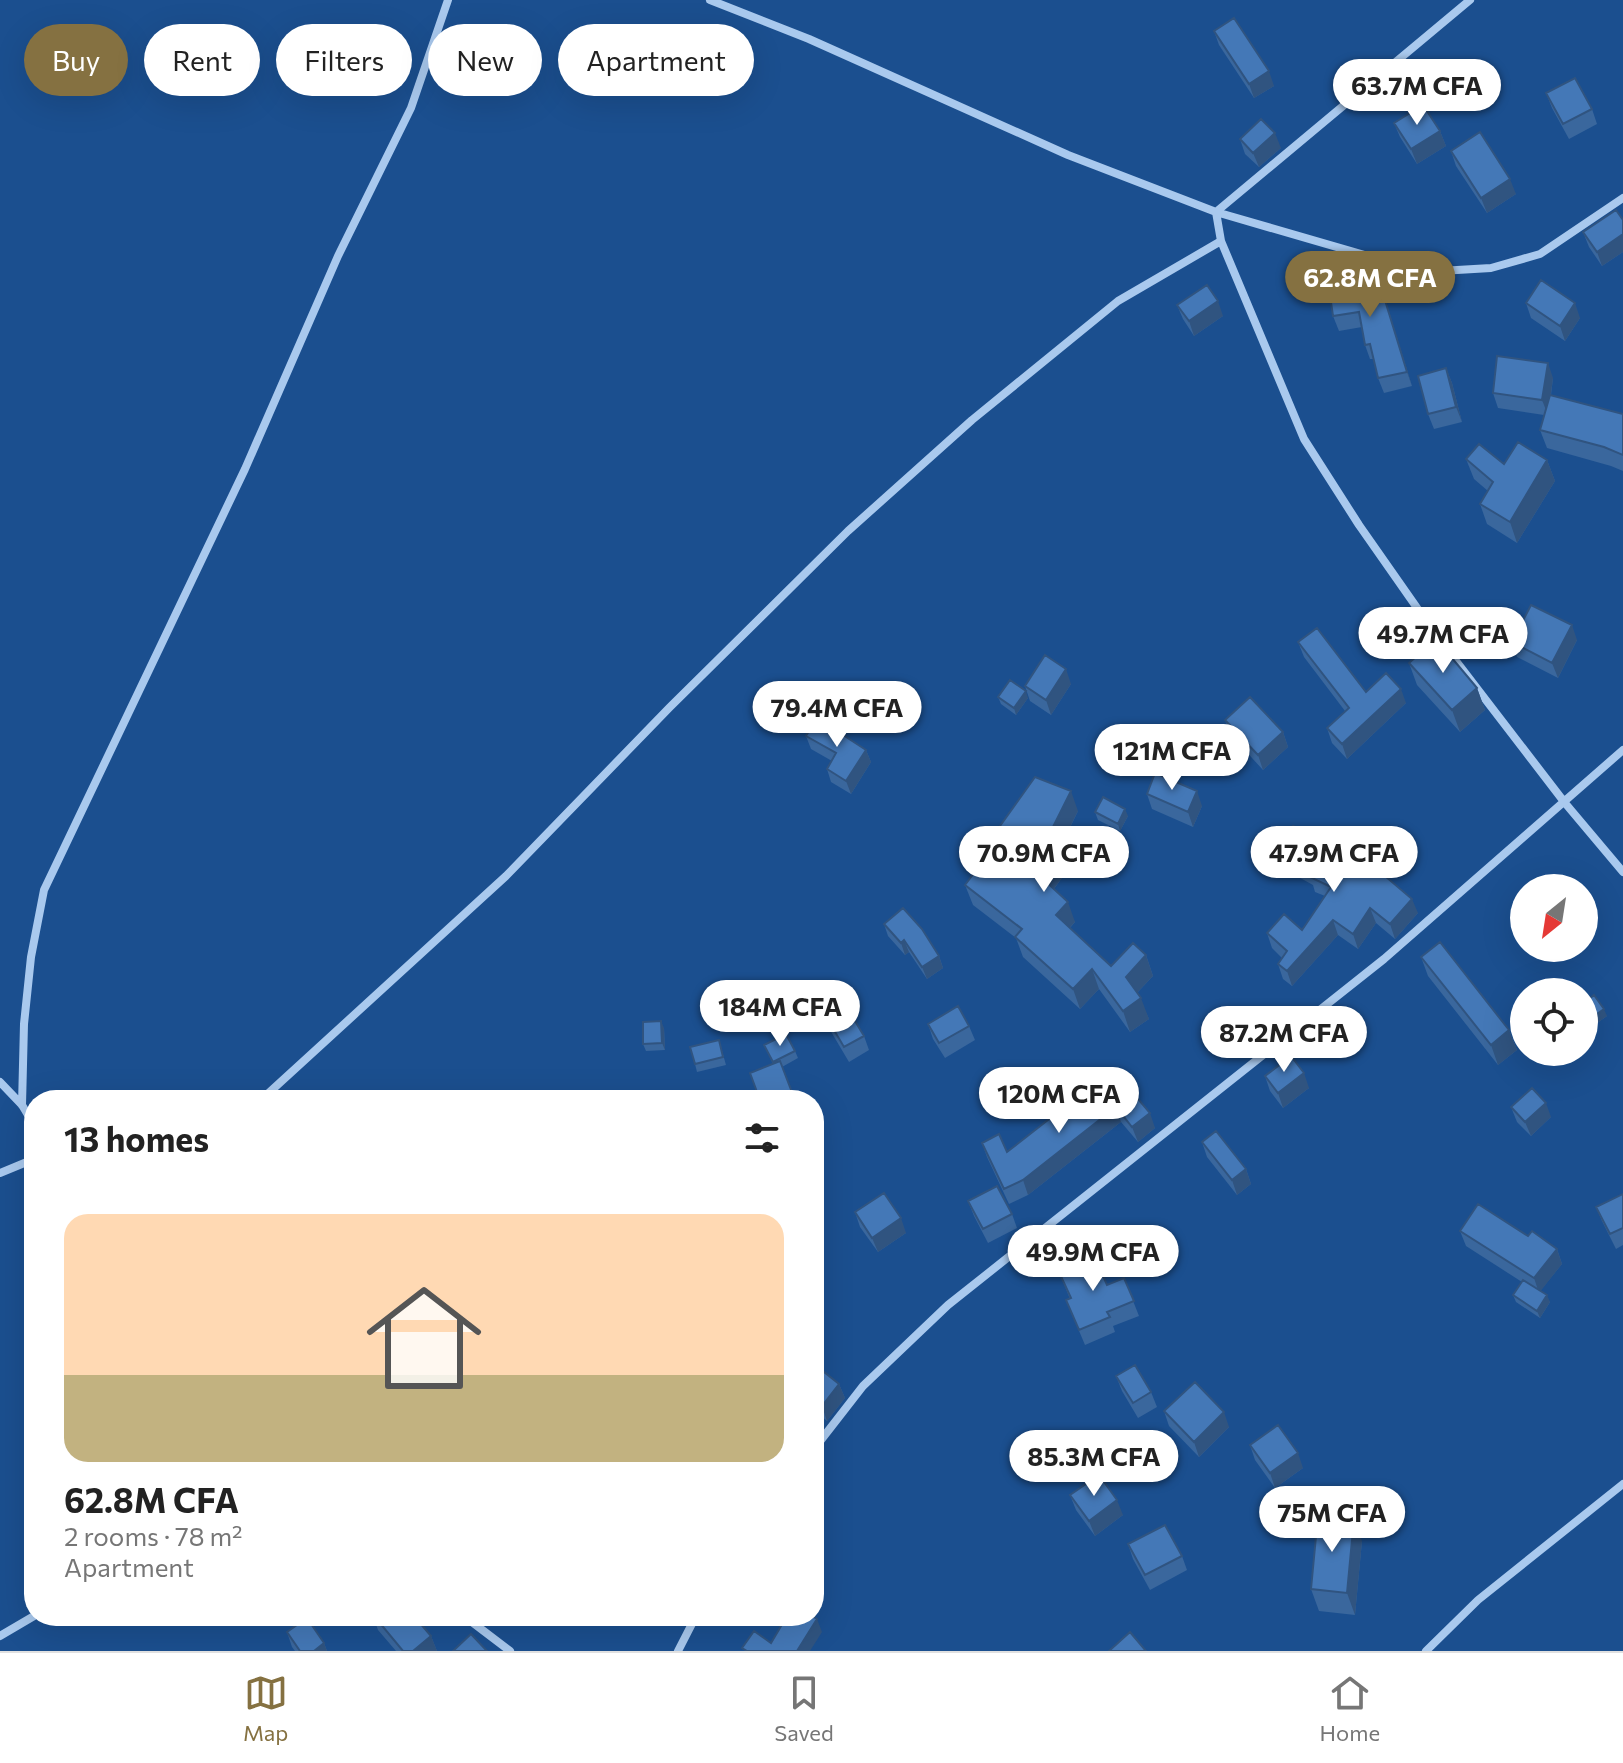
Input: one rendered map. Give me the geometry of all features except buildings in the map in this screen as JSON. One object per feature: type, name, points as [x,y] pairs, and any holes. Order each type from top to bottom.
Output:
[{"type":"street","points":[[22,1105],[24,1024],[31,957],[44,890],[245,469],[338,256],[411,108],[448,0]]},
{"type":"street","points":[[710,0],[809,39],[1068,155],[1216,212],[1423,272],[1491,268],[1540,254],[1623,198]]},
{"type":"street","points":[[1216,212],[1470,0]]},
{"type":"street","points":[[1216,212],[1221,241],[1304,439],[1359,525],[1436,635],[1565,803],[1623,872]]},
{"type":"street","points":[[272,1090],[506,876],[670,707],[848,531],[972,420],[1118,301],[1221,241]]},
{"type":"street","points":[[824,1436],[863,1386],[948,1305],[1384,959],[1623,750]]},
{"type":"street","points":[[0,1082],[24,1108]]},
{"type":"street","points":[[0,1173],[24,1163]]},
{"type":"street","points":[[1426,1651],[1478,1600],[1623,1484]]},
{"type":"street","points":[[0,1636],[24,1622]]},
{"type":"street","points":[[477,1626],[510,1651]]},
{"type":"street","points":[[678,1651],[691,1626]]}]
